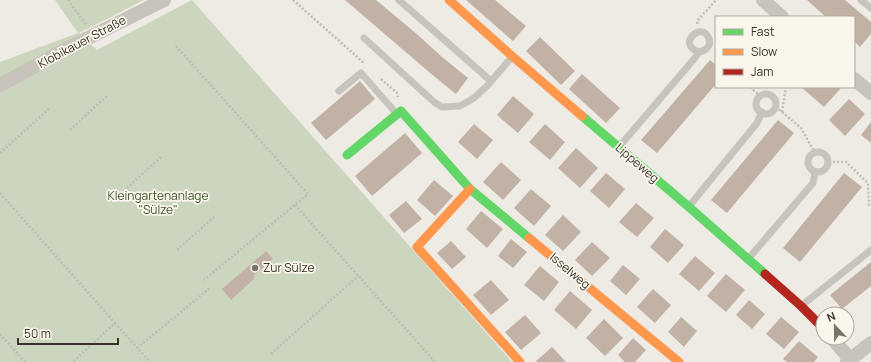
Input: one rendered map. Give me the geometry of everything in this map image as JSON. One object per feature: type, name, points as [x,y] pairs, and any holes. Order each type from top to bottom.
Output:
[{"type":"street","name":"Klobikauer Straße","points":[[0,85],[164,0]]},
{"type":"street","name":"Lippeweg","points":[[449,0],[512,56],[689,207],[815,320]]},
{"type":"street","points":[[763,0],[781,16]]},
{"type":"street","points":[[855,80],[871,93]]},
{"type":"street","points":[[347,155],[399,113]]},
{"type":"street","name":"Isselweg","points":[[399,113],[470,188],[670,359]]},
{"type":"street","points":[[470,188],[417,247],[520,362]]},
{"type":"street","points":[[838,346],[849,361],[871,343]]},
{"type":"lane","points":[[398,0],[491,81]]},
{"type":"lane","points":[[862,0],[871,8]]},
{"type":"lane","points":[[619,147],[699,52],[705,50],[709,45],[710,41],[705,33],[696,32],[691,36],[690,43],[692,48],[699,52]]},
{"type":"lane","points":[[364,38],[434,102],[442,107],[460,106],[474,98],[487,86],[512,56]]},
{"type":"lane","points":[[339,91],[361,73],[399,113]]},
{"type":"lane","points":[[766,94],[771,95],[774,98],[776,101],[776,107],[769,113],[762,112],[756,105],[760,96],[766,94]]},
{"type":"lane","points":[[689,207],[757,123],[762,112]]},
{"type":"lane","points":[[818,152],[824,153],[829,162],[828,166],[821,173],[815,173],[810,170],[808,164],[809,157],[818,152]]},
{"type":"lane","points":[[748,260],[813,183],[815,173]]},
{"type":"lane","points":[[801,306],[871,250]]},
{"type":"path","points":[[68,0],[94,35]]},
{"type":"path","points":[[293,0],[368,67]]},
{"type":"path","points":[[696,32],[698,20],[716,0]]},
{"type":"path","points":[[176,46],[308,194],[204,280]]},
{"type":"path","points":[[379,77],[397,93],[399,113]]},
{"type":"path","points":[[751,88],[760,96]]},
{"type":"path","points":[[782,112],[786,88]]},
{"type":"path","points":[[70,130],[107,96]]},
{"type":"path","points":[[776,107],[801,128],[815,153]]},
{"type":"path","points":[[0,153],[50,108]]},
{"type":"path","points":[[124,191],[161,157]]},
{"type":"path","points":[[829,162],[846,162],[868,183],[869,205],[871,208]]},
{"type":"path","points":[[0,193],[150,362]]},
{"type":"path","points":[[295,205],[435,362]]},
{"type":"path","points":[[177,250],[214,217]]},
{"type":"path","points":[[271,354],[358,276]]},
{"type":"path","points":[[137,348],[211,287]]},
{"type":"path","points":[[73,362],[115,323]]},
{"type":"path","points":[[0,334],[25,362]]},
{"type":"green space","name":"Kleingartenanlage \"Sülze\"","points":[[55,0],[144,0],[79,33],[97,50],[192,0],[512,362],[0,362],[0,62],[78,33]]},
{"type":"building","points":[[345,0],[376,0],[468,78],[456,94]]},
{"type":"building","points":[[466,0],[495,0],[526,26],[513,41]]},
{"type":"building","points":[[807,0],[845,0],[871,22],[871,34],[860,47],[855,42],[855,16],[825,16]]},
{"type":"building","points":[[540,37],[575,71],[561,85],[526,51]]},
{"type":"building","points":[[710,60],[715,64],[715,85],[657,153],[641,140]]},
{"type":"building","points":[[582,74],[620,108],[606,123],[569,89]]},
{"type":"building","points":[[360,81],[375,99],[326,140],[311,123]]},
{"type":"building","points":[[802,88],[841,88],[824,107]]},
{"type":"building","points":[[513,96],[534,114],[518,133],[497,115]]},
{"type":"building","points":[[849,99],[865,114],[845,136],[829,120]]},
{"type":"building","points":[[778,120],[794,133],[727,213],[711,200]]},
{"type":"building","points":[[871,122],[871,143],[861,135]]},
{"type":"building","points":[[474,124],[493,140],[477,159],[458,142]]},
{"type":"building","points":[[545,124],[565,142],[550,160],[529,142]]},
{"type":"building","points":[[405,133],[422,153],[372,196],[355,176]]},
{"type":"building","points":[[576,148],[598,168],[580,188],[558,168]]},
{"type":"building","points":[[501,162],[521,180],[503,200],[483,182]]},
{"type":"building","points":[[606,173],[625,189],[609,208],[590,191]]},
{"type":"building","points":[[844,173],[862,187],[800,262],[783,248]]},
{"type":"building","points":[[434,180],[453,196],[435,216],[417,200]]},
{"type":"building","points":[[531,189],[551,206],[534,226],[514,208]]},
{"type":"building","points":[[406,201],[422,219],[404,233],[389,215]]},
{"type":"building","points":[[636,203],[654,218],[637,237],[619,222]]},
{"type":"building","points":[[481,211],[503,229],[487,248],[466,229]]},
{"type":"building","points":[[563,215],[581,232],[563,251],[545,235]]},
{"type":"building","points":[[665,229],[684,245],[668,263],[650,247]]},
{"type":"building","points":[[511,239],[527,252],[513,268],[498,256]]},
{"type":"building","points":[[451,241],[466,257],[452,269],[437,253]]},
{"type":"building","points":[[592,242],[610,258],[592,276],[575,260]]},
{"type":"building","name":"Zur Sülze","points":[[266,251],[273,259],[253,276],[255,278],[231,300],[222,289]]},
{"type":"building","points":[[695,256],[715,273],[699,291],[679,274]]},
{"type":"building","points":[[871,262],[871,286],[846,306],[839,306],[830,295]]},
{"type":"building","points":[[623,265],[640,279],[626,295],[610,281]]},
{"type":"building","points":[[540,266],[559,282],[544,301],[524,285]]},
{"type":"building","points":[[726,274],[745,290],[726,312],[707,296]]},
{"type":"building","points":[[491,280],[509,300],[491,315],[473,295]]},
{"type":"building","points":[[653,289],[671,305],[655,323],[637,307]]},
{"type":"building","points":[[570,291],[592,310],[576,329],[554,310]]},
{"type":"building","points":[[749,300],[765,314],[752,329],[736,315]]},
{"type":"building","points":[[525,315],[541,333],[521,350],[505,332]]},
{"type":"building","points":[[681,317],[697,331],[684,347],[668,332]]},
{"type":"building","points":[[781,317],[799,332],[784,349],[766,334]]},
{"type":"building","points":[[604,319],[623,338],[605,356],[586,338]]},
{"type":"building","points":[[633,338],[646,350],[635,362],[625,362],[618,355]]},
{"type":"building","points":[[799,341],[818,357],[814,362],[787,362],[783,359]]},
{"type":"building","points":[[552,347],[566,362],[535,362]]},
{"type":"traffic: fast","points":[[347,155],[401,111],[470,189],[529,238]]},
{"type":"traffic: fast","points":[[582,116],[765,274]]},
{"type":"traffic: slow","points":[[449,0],[582,116]]},
{"type":"traffic: slow","points":[[470,189],[417,247],[520,362]]},
{"type":"traffic: slow","points":[[529,238],[679,362]]},
{"type":"traffic: jam","points":[[765,274],[815,320]]},
{"type":"place","name":"Zur Sülze","points":[[255,268]]}]
